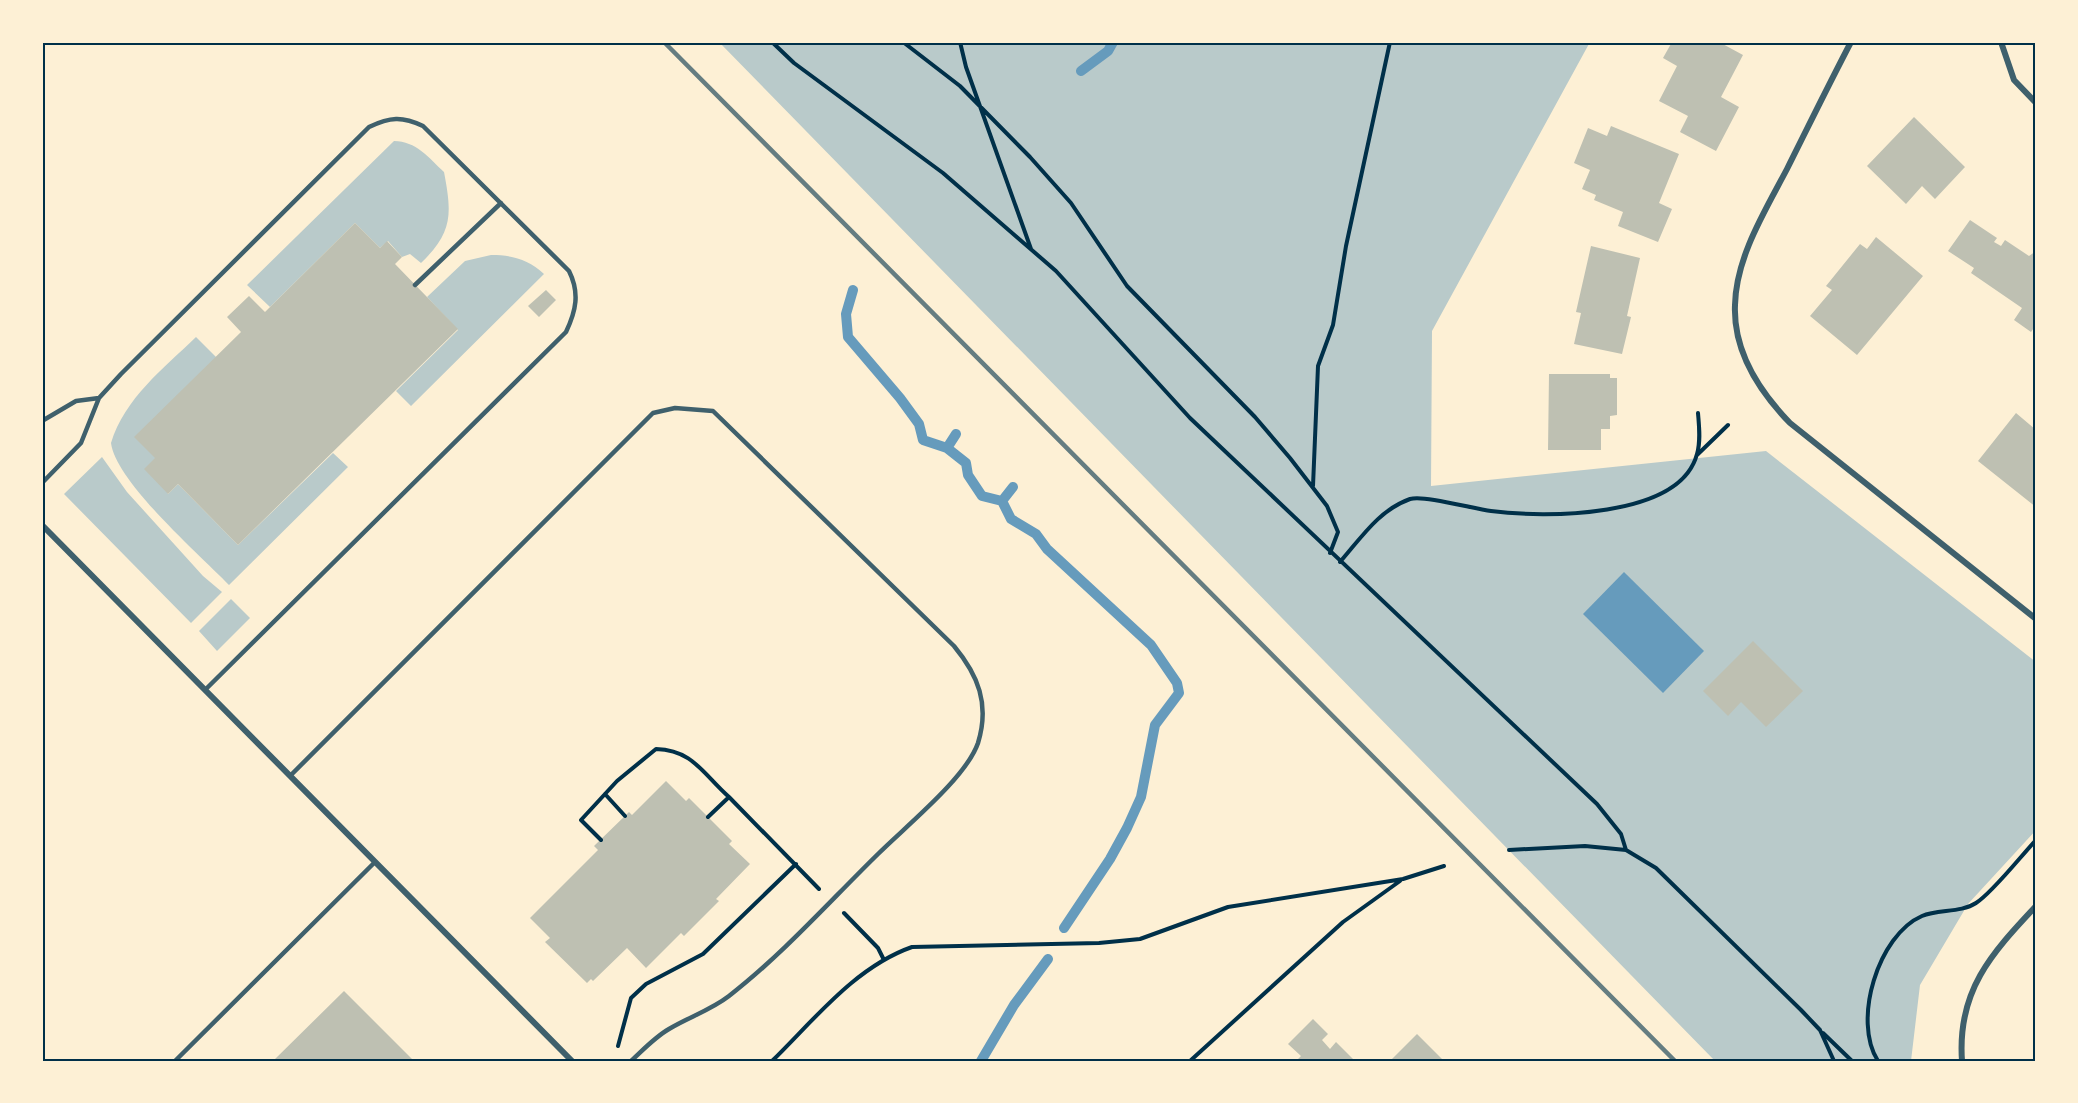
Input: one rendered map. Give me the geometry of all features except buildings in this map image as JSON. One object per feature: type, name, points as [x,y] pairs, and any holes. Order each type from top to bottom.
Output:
[{"type":"street","points":[[1851,42],[1753,236],[1746,256],[1737,285],[1734,307],[1747,363],[1761,390],[1790,423],[2036,619]]},
{"type":"street","points":[[2001,42],[2014,80],[2036,103]]},
{"type":"street","points":[[42,525],[572,1061]]},
{"type":"street","points":[[1962,1061],[1964,1009],[1977,978],[1996,948],[2036,906]]},
{"type":"lane","points":[[42,483],[81,443],[99,398],[159,333],[369,127],[398,117],[423,126],[569,271],[576,286],[575,314],[566,332],[205,690]]},
{"type":"lane","points":[[415,285],[501,203]]},
{"type":"lane","points":[[42,421],[76,401],[99,398]]},
{"type":"lane","points":[[290,776],[652,412],[675,408],[712,411],[954,646],[968,663],[980,687],[982,714],[978,742],[968,762],[831,900],[727,998],[668,1030],[631,1061]]},
{"type":"lane","points":[[175,1061],[375,862]]},
{"type":"path","points":[[772,42],[794,63],[943,173],[1056,271],[1190,418],[1597,804],[1622,834],[1626,850]]},
{"type":"path","points":[[903,42],[980,104],[1071,203],[1127,286],[1255,417],[1327,506],[1338,532],[1330,553]]},
{"type":"path","points":[[960,42],[1031,250]]},
{"type":"path","points":[[1313,487],[1318,366],[1333,325],[1346,246],[1390,42]]},
{"type":"path","points":[[1697,456],[1698,413]]},
{"type":"path","points":[[1340,562],[1382,514],[1412,498],[1491,511],[1542,516],[1599,512],[1657,495],[1681,479],[1697,456],[1728,425]]},
{"type":"path","points":[[601,840],[581,820],[605,794],[639,760],[656,749],[686,754],[878,948],[885,960]]},
{"type":"path","points":[[605,794],[625,816]]},
{"type":"path","points":[[708,817],[729,797]]},
{"type":"path","points":[[1878,1061],[1870,1036],[1867,1011],[1874,981],[1889,946],[1903,930],[1922,916],[1975,904],[2036,840]]},
{"type":"path","points":[[1509,850],[1585,846],[1626,850],[1656,868],[1852,1061]]},
{"type":"path","points":[[617,1050],[622,1023],[631,998],[646,984],[703,954],[796,864]]},
{"type":"path","points":[[772,1061],[854,981],[885,960],[912,947],[930,944],[1099,943],[1140,939],[1228,907],[1403,879],[1444,866]]},
{"type":"path","points":[[1190,1061],[1343,922],[1403,879]]},
{"type":"path","points":[[1820,1030],[1834,1061]]},
{"type":"shaded area","points":[[719,42],[1590,42],[1432,331],[1431,486],[1766,451],[2036,662],[2036,830],[1968,904],[1920,985],[1911,1061],[1715,1061]]},
{"type":"shaded area","points":[[394,141],[416,147],[444,172],[449,211],[448,222],[432,252],[421,263],[410,254],[402,257],[388,241],[380,248],[355,223],[270,307],[247,285]]},
{"type":"shaded area","points":[[491,255],[519,259],[544,274],[411,406],[396,391],[458,330],[427,297],[465,261]]},
{"type":"shaded area","points":[[196,337],[216,357],[155,458],[168,494],[178,484],[238,545],[333,453],[348,467],[229,585],[143,497],[116,459],[111,443],[117,427],[135,398]]},
{"type":"shaded area","points":[[102,457],[127,492],[203,576],[222,592],[191,623],[64,494]]},
{"type":"shaded area","points":[[231,599],[250,618],[217,651],[199,631]]},
{"type":"water","points":[[1624,572],[1704,651],[1663,693],[1583,614]]},
{"type":"waterway","points":[[1081,71],[1108,51],[1113,42]]},
{"type":"waterway","points":[[853,290],[846,314],[848,337],[919,424],[923,440],[947,448],[966,463],[968,475],[982,496],[1002,501],[1011,519],[1036,534],[1047,549],[1151,645],[1177,683],[1179,693],[1155,725],[1141,797],[1127,828],[1110,859],[1064,928]]},
{"type":"waterway","points":[[947,448],[956,434]]},
{"type":"waterway","points":[[1002,501],[1013,487]]},
{"type":"waterway","points":[[981,1061],[1014,1005],[1048,959]]},
{"type":"railway","points":[[664,42],[1675,1061]]}]
